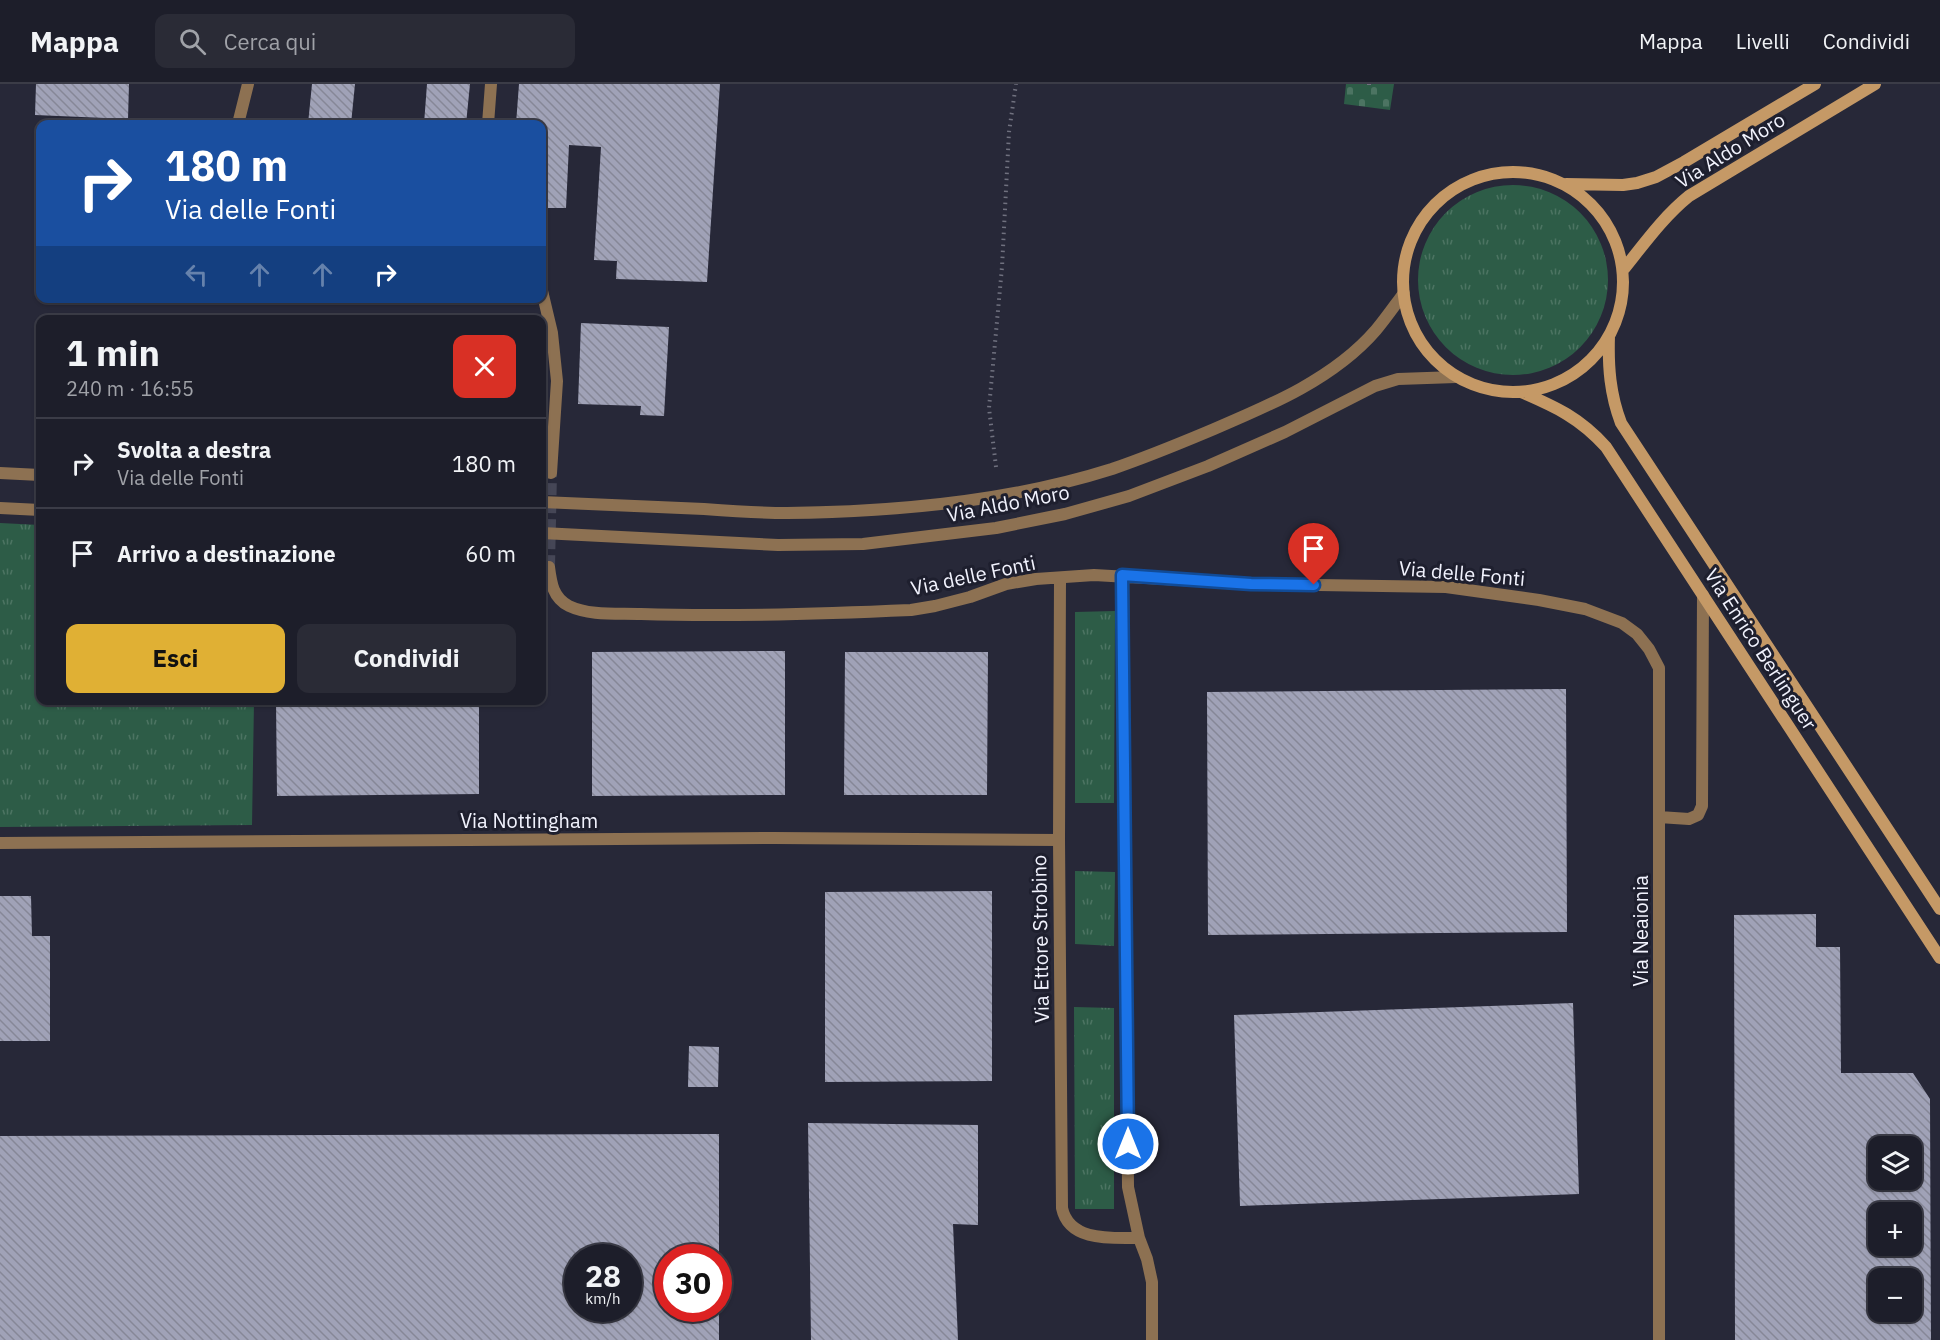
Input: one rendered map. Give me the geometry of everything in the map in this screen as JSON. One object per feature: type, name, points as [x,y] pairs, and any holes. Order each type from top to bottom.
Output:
[{"type":"main road","name":"Via Aldo Moro","points":[[1562,184],[1623,185],[1656,177],[1815,84]]},
{"type":"main road","name":"Via Aldo Moro","points":[[1623,270],[1659,225],[1689,196],[1875,84]]},
{"type":"main road","points":[[1506,173],[1535,175],[1562,184],[1578,193],[1604,219],[1616,243],[1623,270],[1622,304],[1617,321],[1593,358],[1572,375],[1548,387],[1521,392],[1495,391],[1456,378],[1430,355],[1417,336],[1408,315],[1404,293],[1407,254],[1414,236],[1436,204],[1451,192],[1477,179],[1506,173]]},
{"type":"main road","name":"Via Enrico Berlinguer","points":[[1609,336],[1608,366],[1611,388],[1621,423],[1940,909]]},
{"type":"main road","name":"Via Enrico Berlinguer","points":[[1521,392],[1563,411],[1590,429],[1606,447],[1940,958]]},
{"type":"street","points":[[239,120],[248,84]]},
{"type":"street","points":[[488,120],[491,84]]},
{"type":"street","name":"Via Aldo Moro","points":[[546,502],[785,513],[852,511],[915,507],[1007,495],[1049,485],[1111,469],[1154,454],[1267,406],[1337,365],[1362,345],[1377,330],[1404,293]]},
{"type":"street","points":[[545,303],[552,333],[557,381],[551,473]]},
{"type":"street","name":"Via Aldo Moro","points":[[546,533],[778,545],[863,544],[996,528],[1065,514],[1129,496],[1208,466],[1285,432],[1375,386],[1398,379],[1456,378]]},
{"type":"street","points":[[0,473],[36,475]]},
{"type":"street","points":[[0,508],[36,510]]},
{"type":"street","name":"Via delle Fonti","points":[[549,567],[552,586],[557,596],[567,605],[578,609],[589,612],[689,616],[911,610],[970,597],[1006,584],[1036,579],[1094,575],[1251,584],[1446,587],[1505,593],[1539,600]]},
{"type":"street","points":[[1122,575],[1128,1187],[1139,1238],[1152,1282],[1152,1340]]},
{"type":"street","name":"Via Ettore Strobino","points":[[1060,578],[1059,840],[1062,1208],[1064,1217],[1072,1228],[1086,1234],[1108,1238],[1139,1238]]},
{"type":"street","points":[[1659,817],[1689,819],[1698,815],[1702,806],[1703,595]]},
{"type":"street","name":"Via Neaionia","points":[[1539,600],[1585,609],[1622,623],[1637,634],[1649,649],[1659,668],[1659,1340]]},
{"type":"street","name":"Via Nottingham","points":[[0,843],[775,838],[1059,840]]},
{"type":"path","points":[[996,467],[989,408],[1002,267],[1009,132],[1016,84]]},
{"type":"green space","points":[[1346,84],[1394,84],[1390,110],[1344,104]]},
{"type":"green space","points":[[1513,185],[1531,187],[1549,193],[1566,201],[1580,213],[1592,227],[1600,244],[1606,262],[1608,280],[1606,298],[1600,316],[1592,333],[1580,347],[1566,359],[1549,367],[1531,373],[1513,375],[1495,373],[1477,367],[1460,359],[1446,347],[1434,333],[1426,316],[1420,298],[1418,280],[1420,262],[1426,244],[1434,227],[1446,213],[1460,201],[1477,193],[1495,187]]},
{"type":"green space","points":[[0,523],[36,525],[36,705],[254,705],[252,825],[0,827]]},
{"type":"green space","points":[[1115,611],[1114,803],[1075,803],[1075,612]]},
{"type":"green space","points":[[1075,871],[1115,872],[1114,946],[1075,944]]},
{"type":"green space","points":[[1074,1007],[1114,1008],[1114,1209],[1075,1209]]},
{"type":"building","points":[[36,84],[129,84],[128,119],[35,115]]},
{"type":"building","points":[[312,84],[355,84],[351,120],[308,120]]},
{"type":"building","points":[[427,84],[470,84],[466,120],[424,120]]},
{"type":"building","points":[[519,84],[720,84],[707,282],[616,279],[617,261],[594,260],[601,147],[569,145],[566,208],[546,208],[546,120],[516,120]]},
{"type":"building","points":[[581,323],[669,327],[664,416],[640,415],[641,406],[578,404]]},
{"type":"building","points":[[785,651],[785,795],[592,796],[592,652]]},
{"type":"building","points":[[845,652],[988,652],[987,795],[844,795]]},
{"type":"building","points":[[1566,689],[1567,932],[1208,935],[1207,692]]},
{"type":"building","points":[[276,705],[479,705],[479,794],[277,796]]},
{"type":"building","points":[[992,891],[992,1081],[825,1082],[825,892]]},
{"type":"building","points":[[0,896],[31,896],[32,936],[50,936],[50,1041],[0,1041]]},
{"type":"building","points":[[1816,914],[1816,947],[1840,947],[1841,1073],[1913,1073],[1930,1099],[1931,1340],[1735,1340],[1734,915]]},
{"type":"building","points":[[1573,1003],[1579,1194],[1240,1206],[1234,1015]]},
{"type":"building","points":[[689,1046],[719,1047],[718,1087],[688,1087]]},
{"type":"building","points":[[808,1123],[978,1125],[978,1225],[953,1224],[958,1340],[811,1340]]},
{"type":"building","points":[[719,1134],[719,1244],[654,1244],[654,1322],[719,1322],[719,1340],[0,1340],[0,1136]]},
{"type":"tunnel","points":[[549,567],[551,473]]},
{"type":"route","points":[[1128,1144],[1122,575],[1251,584],[1314,585]]}]
